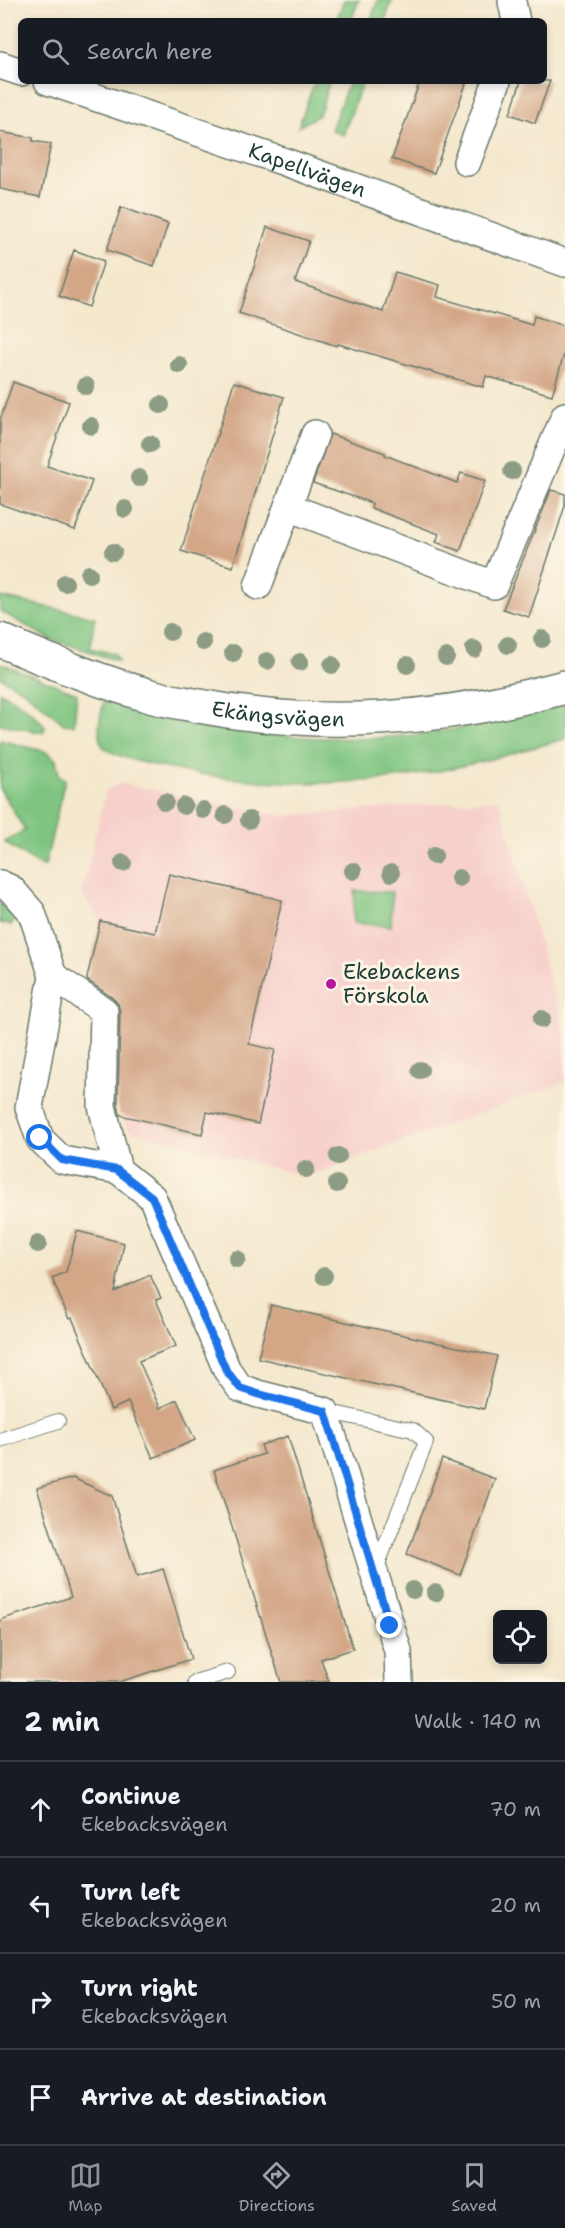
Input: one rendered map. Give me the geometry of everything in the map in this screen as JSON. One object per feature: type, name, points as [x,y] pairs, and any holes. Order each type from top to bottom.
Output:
[{"type":"street","points":[[0,65],[18,71]]},
{"type":"street","name":"Kapellvägen","points":[[57,84],[565,262]]},
{"type":"street","points":[[467,162],[495,84]]},
{"type":"street","points":[[288,507],[494,585],[565,416]]},
{"type":"street","points":[[258,586],[315,434]]},
{"type":"street","name":"Ekängsvägen","points":[[0,640],[56,664],[155,697],[236,713],[304,720],[395,719],[475,707],[565,687]]},
{"type":"street","points":[[0,884],[11,889],[32,913],[53,976],[29,1107],[40,1138],[62,1160],[117,1170],[152,1197],[226,1370],[240,1388],[325,1411],[398,1651],[399,1682]]},
{"type":"street","points":[[53,976],[104,1011],[102,1106],[117,1170]]},
{"type":"lane","points":[[325,1411],[413,1430],[426,1442],[374,1574]]},
{"type":"lane","points":[[0,1440],[58,1421]]},
{"type":"lane","points":[[195,1682],[228,1672]]},
{"type":"shaded area","name":"Ekebackens Förskola","points":[[122,783],[283,816],[499,799],[565,1034],[565,1082],[306,1177],[130,1130],[118,1114],[112,1090],[136,989],[87,978],[100,921],[81,893],[106,790]]},
{"type":"green space","points":[[344,0],[359,0],[352,18],[337,18]]},
{"type":"green space","points":[[378,0],[392,0],[386,18],[371,18]]},
{"type":"green space","points":[[314,84],[329,84],[319,115],[298,127]]},
{"type":"green space","points":[[348,84],[362,84],[343,135],[331,130]]},
{"type":"green space","points":[[0,597],[95,617],[90,648],[115,654],[118,661],[48,638],[0,611]]},
{"type":"green space","points":[[0,663],[77,693],[74,725],[64,724],[25,691],[0,677]]},
{"type":"green space","points":[[0,692],[30,711],[45,727],[43,733],[0,724]]},
{"type":"green space","points":[[104,701],[183,723],[293,737],[349,739],[445,731],[565,705],[565,739],[463,766],[395,778],[326,783],[258,781],[156,766],[105,749],[99,735]]},
{"type":"green space","points":[[0,740],[47,752],[56,760],[59,775],[65,779],[45,866],[40,866],[4,842],[25,830],[0,789]]},
{"type":"green space","points":[[355,891],[392,892],[391,926],[353,923]]},
{"type":"green space","points":[[0,903],[17,918],[11,925],[0,923]]},
{"type":"building","points":[[547,81],[550,81],[535,123],[510,114],[520,84],[547,84]]},
{"type":"building","points":[[419,84],[466,84],[434,173],[392,159]]},
{"type":"building","points":[[0,132],[51,144],[40,197],[0,189]]},
{"type":"building","points":[[121,207],[168,224],[154,266],[107,250]]},
{"type":"building","points":[[267,227],[309,241],[295,282],[383,312],[395,272],[440,285],[437,297],[532,325],[534,316],[565,326],[565,351],[552,395],[486,376],[483,387],[338,344],[337,346],[239,313]]},
{"type":"building","points":[[74,250],[104,261],[89,307],[59,296]]},
{"type":"building","points":[[13,382],[69,402],[47,466],[92,481],[75,530],[0,504],[0,420]]},
{"type":"building","points":[[234,382],[284,397],[233,567],[181,551]]},
{"type":"building","points":[[330,434],[385,453],[385,455],[457,483],[461,473],[485,481],[460,551],[436,542],[439,534],[371,508],[372,503],[313,483]]},
{"type":"building","points":[[551,490],[565,494],[565,506],[529,617],[503,609]]},
{"type":"building","points":[[169,874],[282,900],[249,1044],[275,1050],[258,1124],[207,1112],[202,1134],[120,1115],[118,1104],[120,1011],[113,998],[87,978],[100,921],[155,933]]},
{"type":"building","points":[[77,1231],[124,1243],[115,1292],[150,1275],[161,1298],[156,1300],[176,1346],[139,1361],[160,1408],[177,1400],[195,1440],[153,1458],[128,1402],[111,1410],[72,1318],[69,1319],[52,1278],[66,1272]]},
{"type":"building","points":[[271,1305],[497,1356],[484,1409],[258,1358]]},
{"type":"building","points":[[288,1436],[353,1649],[321,1659],[329,1682],[281,1682],[214,1470],[264,1454],[261,1445]]},
{"type":"building","points":[[442,1459],[495,1479],[460,1575],[407,1554]]},
{"type":"building","points":[[73,1478],[112,1496],[137,1577],[163,1569],[191,1659],[119,1682],[0,1682],[0,1620],[71,1597],[37,1488]]},
{"type":"place","name":"Ekebackens Förskola","points":[[331,984]]},
{"type":"route","points":[[40,1138],[62,1160],[117,1170],[152,1197],[226,1370],[240,1388],[325,1411],[390,1626]]}]
